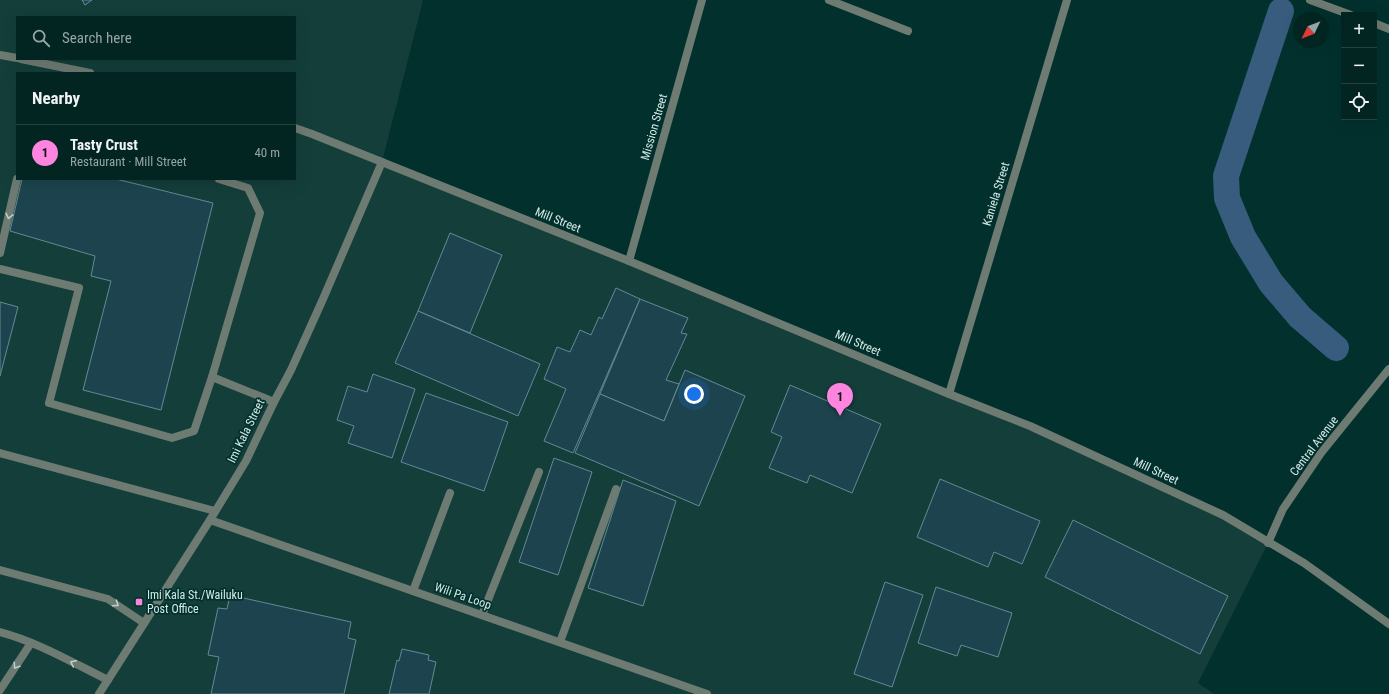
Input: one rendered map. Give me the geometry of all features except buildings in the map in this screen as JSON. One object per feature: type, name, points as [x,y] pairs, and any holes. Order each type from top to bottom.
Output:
[{"type":"street","name":"Mission Street","points":[[629,261],[702,0]]},
{"type":"street","points":[[829,0],[908,31]]},
{"type":"street","name":"Kaniela Street","points":[[948,394],[1067,0]]},
{"type":"street","points":[[1313,1],[1343,12]]},
{"type":"street","points":[[1377,24],[1389,29]]},
{"type":"street","points":[[0,55],[16,58]]},
{"type":"street","points":[[26,60],[85,72]]},
{"type":"street","name":"Mill Street","points":[[296,128],[629,261],[948,394],[1030,426],[1223,516],[1304,563],[1389,624]]},
{"type":"street","name":"Imi Kala Street","points":[[99,694],[246,461],[291,370],[382,162]]},
{"type":"street","points":[[0,253],[17,180]]},
{"type":"street","points":[[0,269],[79,288],[49,403],[172,438],[194,431],[212,377],[260,213],[248,188],[222,180]]},
{"type":"street","name":"Central Avenue","points":[[1268,543],[1283,509],[1321,453],[1389,369]]},
{"type":"street","points":[[212,377],[274,402]]},
{"type":"street","points":[[0,453],[215,511]]},
{"type":"street","points":[[482,615],[538,472]]},
{"type":"street","points":[[560,642],[616,489]]},
{"type":"street","points":[[413,591],[450,493]]},
{"type":"street","name":"Wili Pa Loop","points":[[210,520],[707,694]]},
{"type":"street","points":[[0,570],[108,599],[144,623]]},
{"type":"street","points":[[0,632],[31,643],[108,680]]},
{"type":"street","points":[[0,690],[31,643]]},
{"type":"shaded area","points":[[0,0],[423,0],[382,162],[949,394],[1223,515],[1268,543],[1198,683],[1214,694],[0,694]]},
{"type":"waterway","points":[[1281,11],[1226,176],[1227,198],[1243,237],[1271,283],[1300,317],[1336,348]]},
{"type":"place","name":"Tasty Crust","points":[[840,416]]},
{"type":"place","name":"Imi Kala St./Wailuku Post Office","points":[[139,602]]}]
